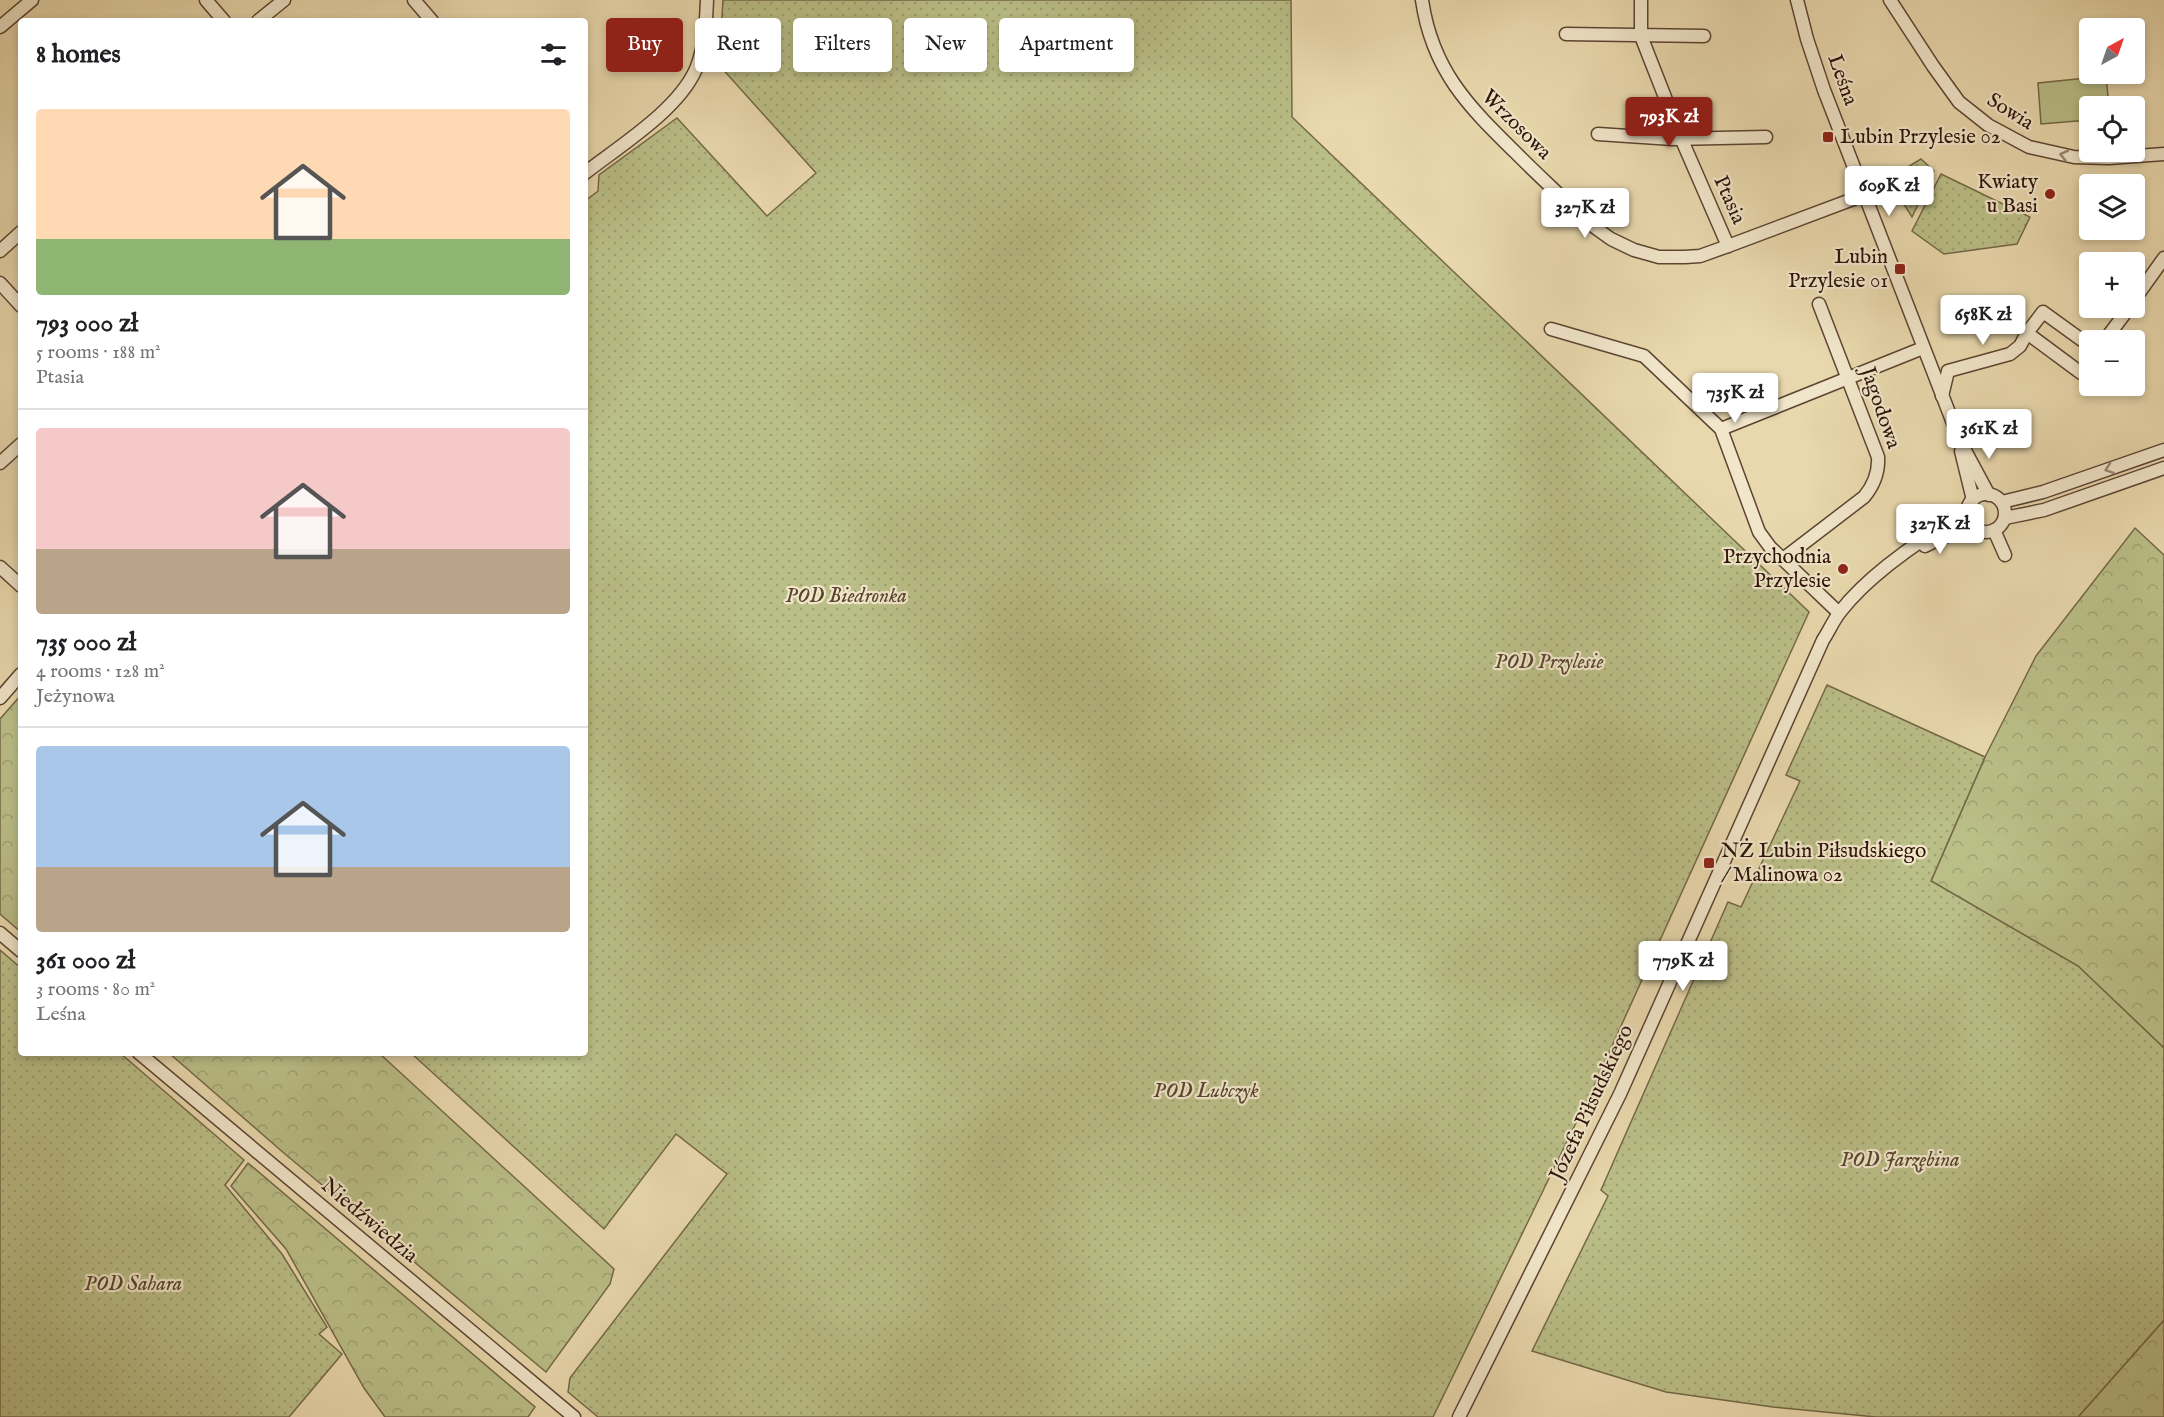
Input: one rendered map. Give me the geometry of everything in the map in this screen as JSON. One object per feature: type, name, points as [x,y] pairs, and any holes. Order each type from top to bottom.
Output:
[{"type":"street","points":[[0,27],[32,0]]},
{"type":"street","points":[[206,0],[221,18]]},
{"type":"street","points":[[262,18],[284,0]]},
{"type":"street","points":[[414,0],[429,18]]},
{"type":"street","points":[[588,171],[660,114],[681,94],[696,69],[701,53],[705,37],[707,0]]},
{"type":"street","name":"Wrzosowa","points":[[1422,0],[1424,17],[1433,46],[1450,81],[1467,104],[1554,190],[1600,232],[1621,245],[1659,257],[1700,256],[1864,195]]},
{"type":"street","name":"Ptasia","points":[[1641,0],[1641,36],[1681,138],[1728,246]]},
{"type":"street","name":"Leśna","points":[[1797,0],[1810,49],[1923,348],[1960,441],[1989,495]]},
{"type":"street","name":"Sowia","points":[[1890,0],[1959,102],[1988,125],[2029,147],[2074,157],[2109,158],[2164,154]]},
{"type":"street","points":[[1566,34],[1704,36]]},
{"type":"street","points":[[1598,134],[1681,138],[1766,137]]},
{"type":"street","points":[[0,251],[18,235]]},
{"type":"street","points":[[2145,285],[2164,258]]},
{"type":"street","points":[[0,283],[18,303]]},
{"type":"street","name":"Jagodowa","points":[[1783,559],[1864,497],[1872,488],[1879,469],[1878,457],[1819,304]]},
{"type":"street","points":[[1942,396],[1948,371],[2010,354],[2020,346],[2043,312],[2079,338]]},
{"type":"street","points":[[1551,329],[1644,356],[1721,429],[1759,532],[1783,559],[1839,613]]},
{"type":"street","points":[[2027,333],[2079,372]]},
{"type":"street","points":[[1721,429],[1923,348]]},
{"type":"street","name":"Leśna","points":[[1960,441],[1970,506]]},
{"type":"street","points":[[0,463],[18,447]]},
{"type":"street","points":[[2002,502],[2005,518],[1994,530],[1988,532],[1976,529],[1969,521],[1970,506],[1978,497],[1989,495],[2002,502],[2043,492],[2164,450]]},
{"type":"street","points":[[2005,518],[2044,510],[2164,468]]},
{"type":"street","name":"Józefa Piłsudskiego","points":[[1459,1417],[1616,1102],[1823,640],[1839,613],[1868,582],[1970,506]]},
{"type":"street","name":"Józefa Piłsudskiego","points":[[1897,560],[1942,537],[1976,529]]},
{"type":"street","points":[[1994,530],[2005,555]]},
{"type":"street","points":[[0,567],[18,583]]},
{"type":"street","points":[[0,698],[18,677]]},
{"type":"street","points":[[0,933],[18,948]]},
{"type":"street","name":"Niedźwiedzia","points":[[143,1056],[574,1417]]},
{"type":"green space","points":[[723,0],[1291,0],[1292,117],[1809,612],[1592,1090],[1433,1417],[598,1417],[568,1392],[570,1378],[727,1174],[676,1134],[604,1229],[414,1056],[588,1056],[588,199],[598,191],[599,175],[677,118],[767,216],[816,173],[725,72],[781,72],[781,18],[722,18]]},
{"type":"green space","points":[[2079,79],[2079,84],[2107,84],[2108,96],[2079,96],[2079,121],[2041,124],[2038,83]]},
{"type":"green space","points":[[1921,159],[1934,171],[1912,217],[1888,179]]},
{"type":"green space","points":[[1941,174],[2030,217],[2017,244],[1944,254],[1912,231]]},
{"type":"green space","points":[[2135,528],[2164,555],[2164,1048],[2078,966],[1931,881],[1985,757],[2036,656]]},
{"type":"green space","name":"POD Jarzębina","points":[[1827,685],[1985,757],[1931,881],[2078,966],[2164,1048],[2164,1320],[2078,1417],[1876,1417],[1773,1407],[1666,1392],[1532,1351],[1608,1196],[1601,1190],[1728,902],[1741,907],[1800,781],[1786,775]]},
{"type":"green space","points":[[18,698],[18,929],[0,914],[0,719]]},
{"type":"green space","name":"POD Sahara","points":[[0,950],[18,965],[18,1056],[123,1056],[244,1160],[225,1185],[282,1254],[327,1327],[319,1334],[342,1354],[289,1417],[0,1417]]},
{"type":"green space","points":[[172,1056],[382,1056],[614,1269],[610,1284],[546,1372],[285,1154]]},
{"type":"green space","points":[[248,1163],[535,1407],[528,1417],[385,1417],[364,1388],[286,1249],[231,1186]]},
{"type":"green space","points":[[2164,1320],[2164,1417],[2078,1417]]},
{"type":"place","name":"Lubin Przylesie 02","points":[[1828,137]]},
{"type":"place","name":"Kwiaty u Basi","points":[[2050,194]]},
{"type":"place","name":"Lubin Przylesie 01","points":[[1900,269]]},
{"type":"place","name":"Przychodnia Przylesie","points":[[1843,569]]},
{"type":"place","name":"NŻ Lubin Piłsudskiego / Malinowa 02","points":[[1709,863]]},
{"type":"park label","name":"POD Biedronka","points":[[846,596]]},
{"type":"park label","name":"POD Przylesie","points":[[1549,662]]},
{"type":"park label","name":"POD Lubczyk","points":[[1206,1091]]}]
